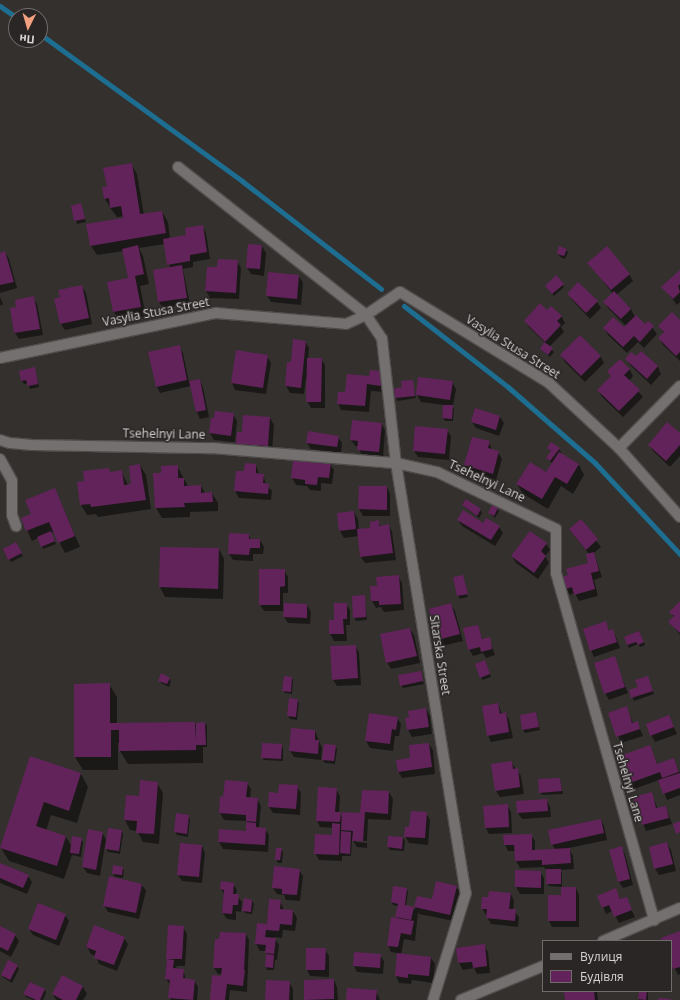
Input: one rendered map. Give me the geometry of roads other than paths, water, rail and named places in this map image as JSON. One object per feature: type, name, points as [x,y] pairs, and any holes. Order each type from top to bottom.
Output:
[{"type":"street","points":[[178,167],[366,315]]},
{"type":"street","name":"Vasylia Stusa Street","points":[[0,358],[216,313],[346,324],[366,315],[400,292],[549,383],[619,448],[680,517]]},
{"type":"street","name":"Sitarska Street","points":[[366,315],[382,340],[396,463],[466,893],[433,1000]]},
{"type":"street","points":[[619,448],[680,386]]},
{"type":"street","name":"Tsehelnyi Lane","points":[[0,440],[10,443],[32,445],[212,448],[396,463],[437,472],[556,529],[556,573],[654,920]]},
{"type":"street","points":[[0,459],[12,481],[12,515],[16,526]]},
{"type":"street","points":[[605,940],[680,908]]},
{"type":"street","points":[[461,1000],[542,966]]},
{"type":"waterway","points":[[0,6],[8,12]]},
{"type":"waterway","points":[[48,40],[242,181],[381,289]]},
{"type":"waterway","points":[[404,306],[508,387],[595,463],[680,554]]}]
